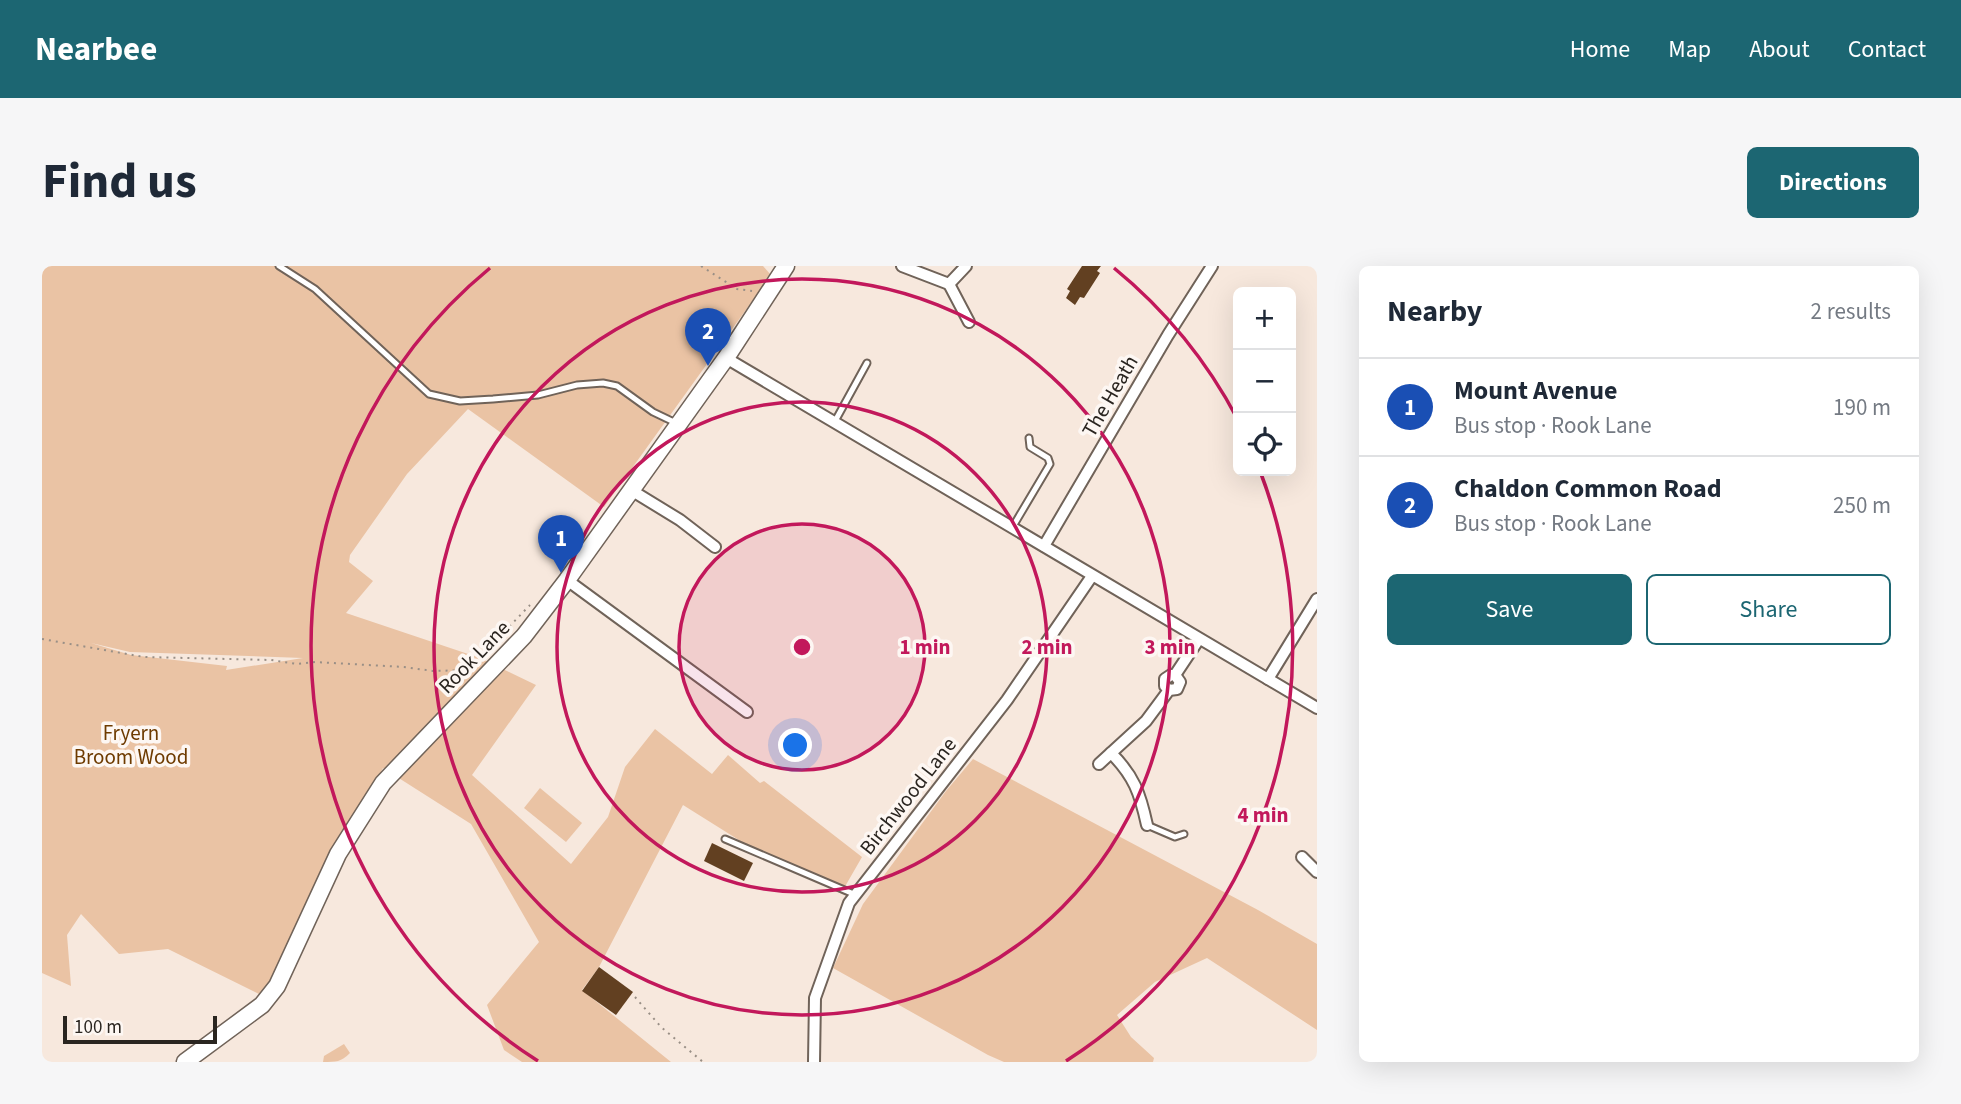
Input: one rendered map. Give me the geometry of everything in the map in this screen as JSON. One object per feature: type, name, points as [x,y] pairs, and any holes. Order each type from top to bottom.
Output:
[{"type":"main road","name":"Rook Lane","points":[[185,1062],[262,1005],[277,986],[338,854],[383,783],[524,636],[726,358],[786,266]]},
{"type":"street","points":[[902,266],[949,284],[969,322]]},
{"type":"street","points":[[949,284],[966,266]]},
{"type":"street","name":"The Heath","points":[[1044,546],[1168,335],[1212,266]]},
{"type":"street","points":[[726,358],[1317,708]]},
{"type":"street","points":[[631,490],[680,520],[715,547]]},
{"type":"street","name":"Birchwood Lane","points":[[814,1062],[815,998],[849,903],[1007,700],[1092,576]]},
{"type":"street","points":[[567,580],[747,712]]},
{"type":"street","points":[[1268,679],[1317,598]]},
{"type":"street","points":[[1099,764],[1146,721],[1169,690],[1165,686],[1165,679],[1175,675],[1199,639]]},
{"type":"street","points":[[1111,753],[1130,773],[1140,796],[1147,825]]},
{"type":"street","points":[[1302,857],[1317,871]]},
{"type":"lane","points":[[279,266],[314,289],[429,394],[460,401],[493,399],[538,395],[577,385],[603,383],[617,386],[653,412],[678,424]]},
{"type":"lane","points":[[834,423],[867,363]]},
{"type":"lane","points":[[1012,528],[1050,464],[1048,458],[1030,447],[1029,438]]},
{"type":"lane","points":[[1147,825],[1175,837],[1184,834]]},
{"type":"lane","points":[[725,839],[856,895]]},
{"type":"path","points":[[701,266],[737,289],[755,292],[765,298]]},
{"type":"path","points":[[42,639],[144,657],[271,660],[297,664],[315,662],[460,671],[470,670],[482,660],[528,607],[536,603],[548,605]]},
{"type":"path","points":[[635,997],[661,1027],[703,1062]]},
{"type":"green space","name":"Fryern Broom Wood","points":[[42,266],[763,266],[771,275],[604,507],[468,409],[407,474],[350,555],[349,562],[373,581],[346,613],[480,658],[536,685],[472,775],[571,864],[608,817],[625,767],[655,729],[712,774],[728,755],[760,783],[764,781],[862,857],[843,890],[766,857],[683,805],[599,967],[582,990],[671,1062],[522,1062],[504,1050],[487,1005],[539,942],[471,824],[383,768],[263,996],[168,949],[119,954],[81,914],[67,935],[71,986],[42,973]],"holes":[[[91,643],[130,652],[303,658],[226,670],[227,666],[131,655]]]},
{"type":"green space","points":[[973,759],[1317,944],[1317,1030],[1207,958],[1155,982],[1117,1015],[1131,1037],[1154,1058],[1153,1062],[1004,1062],[833,968],[863,904],[946,791]]},
{"type":"green space","points":[[540,788],[582,823],[566,842],[524,808]]},
{"type":"green space","points":[[344,1044],[350,1053],[347,1056],[338,1061],[323,1062],[324,1056]]},
{"type":"building","points":[[1082,266],[1101,266],[1097,271],[1100,273],[1084,298],[1080,297],[1075,305],[1066,298],[1070,291],[1067,289]]},
{"type":"building","points":[[712,843],[753,863],[744,881],[704,861]]},
{"type":"building","points":[[599,967],[633,992],[616,1015],[582,991]]},
{"type":"place","name":"Chaldon Common Road","points":[[708,366]]},
{"type":"place","name":"Mount Avenue","points":[[561,573]]}]
